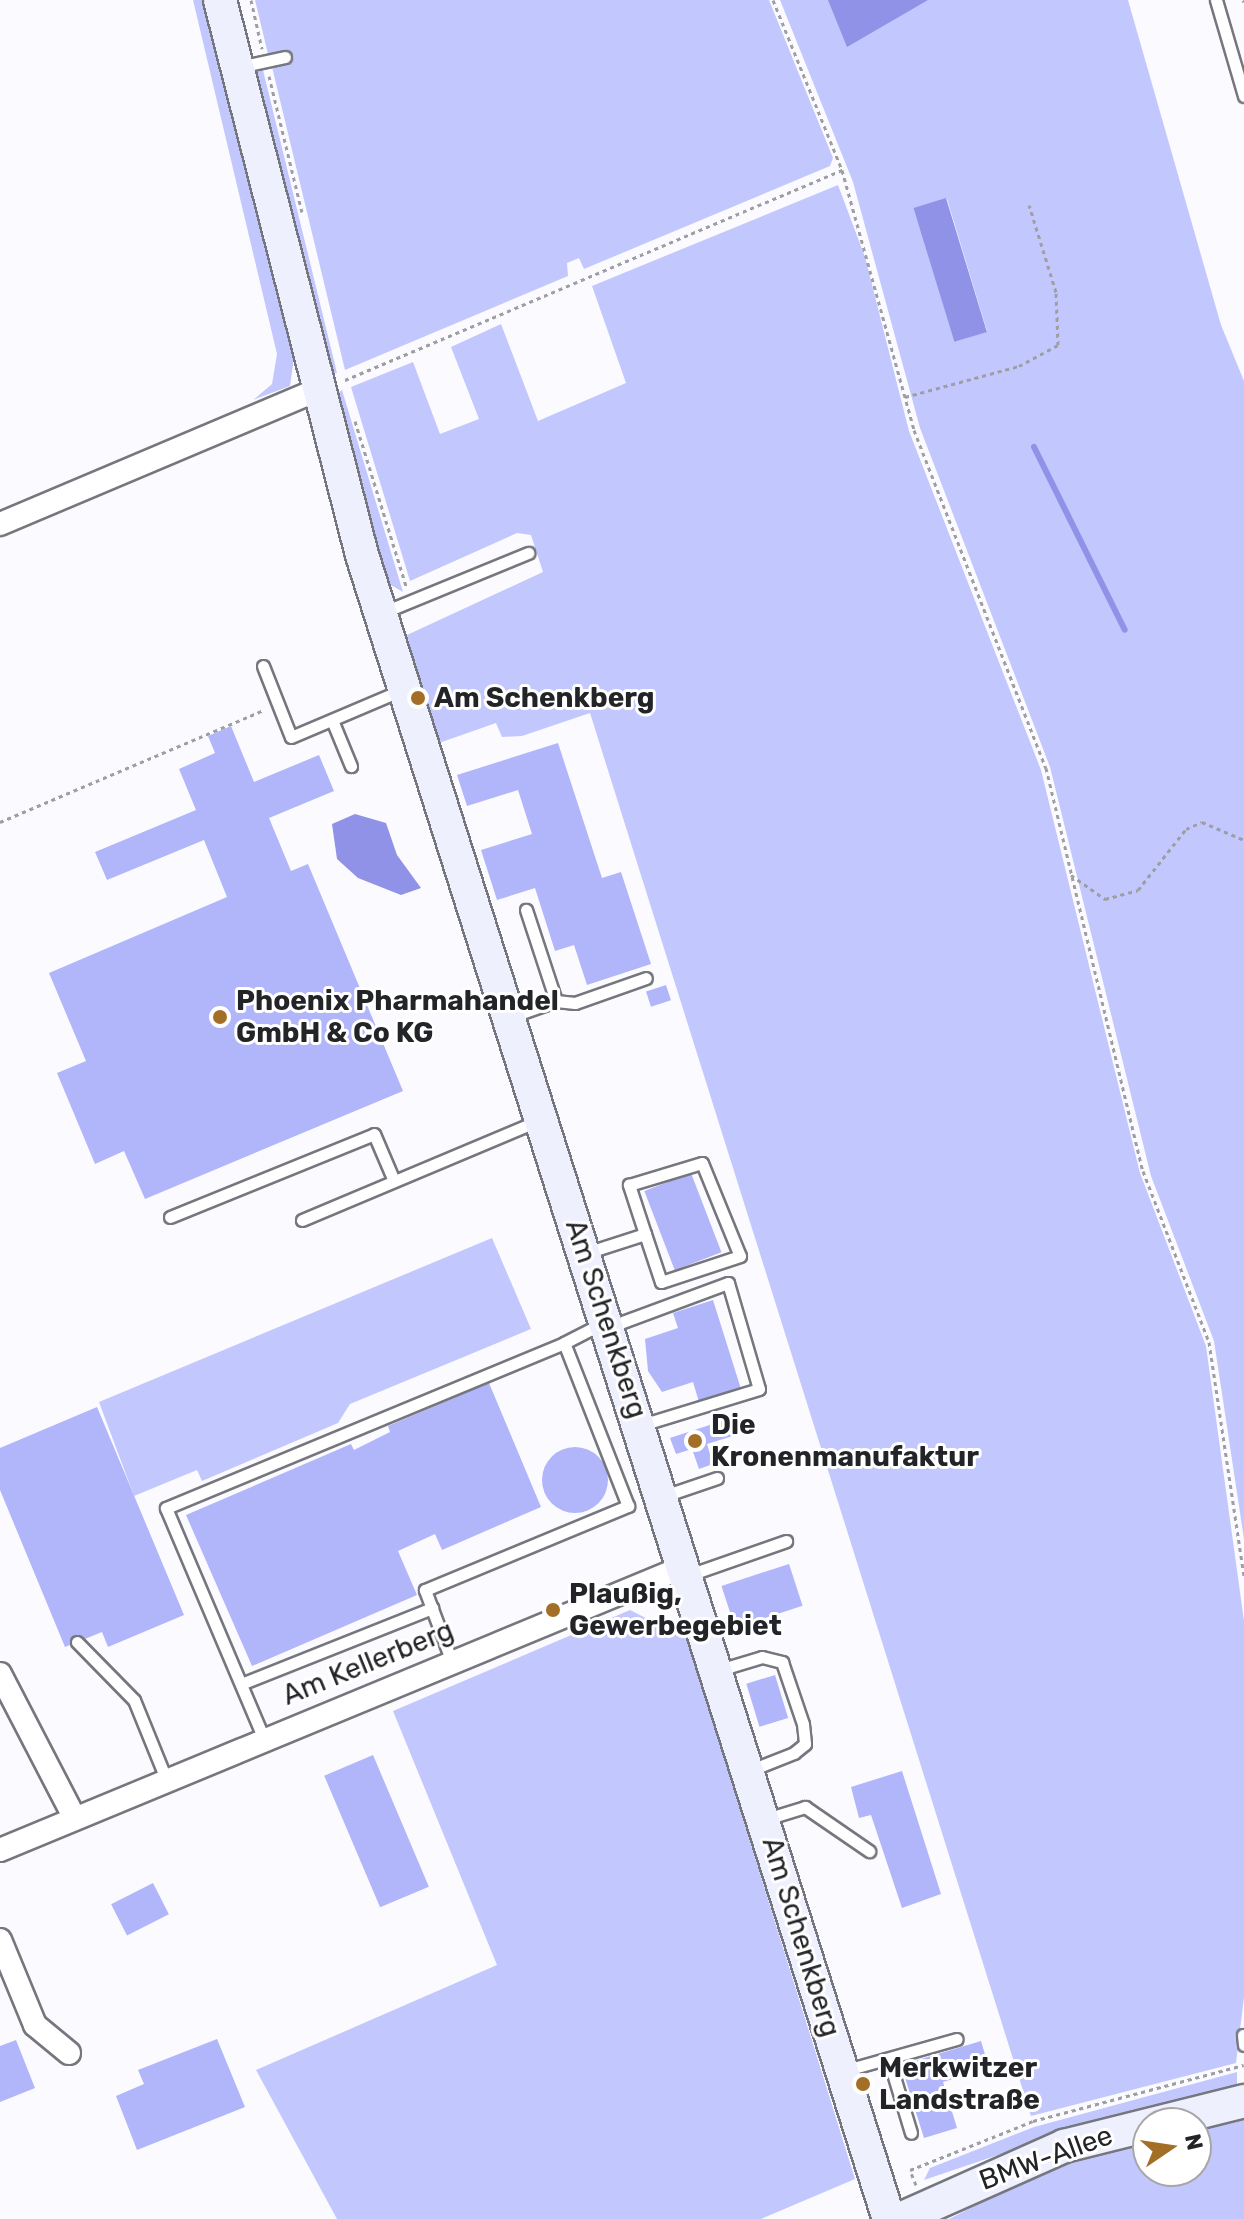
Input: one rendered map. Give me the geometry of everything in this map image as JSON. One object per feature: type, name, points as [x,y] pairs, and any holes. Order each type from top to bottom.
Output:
[{"type":"main road","name":"Am Schenkberg","points":[[220,0],[251,65],[329,386],[380,614],[751,1770],[889,2219]]},
{"type":"main road","name":"BMW-Allee","points":[[913,2213],[1064,2146],[1244,2101]]},
{"type":"street","points":[[0,524],[329,386]]},
{"type":"street","name":"Am Kellerberg","points":[[0,1850],[452,1662],[687,1570]]},
{"type":"street","points":[[0,1674],[74,1817]]},
{"type":"street","points":[[0,1940],[35,2025],[69,2053]]},
{"type":"lane","points":[[1216,0],[1244,96]]},
{"type":"lane","points":[[251,65],[285,57]]},
{"type":"lane","points":[[380,614],[528,553]]},
{"type":"lane","points":[[263,666],[291,737],[404,689]]},
{"type":"lane","points":[[332,720],[351,766]]},
{"type":"lane","points":[[526,910],[556,1001]]},
{"type":"lane","points":[[509,1018],[556,1001],[575,1003],[646,978]]},
{"type":"lane","points":[[302,1220],[542,1120]]},
{"type":"lane","points":[[170,1217],[374,1134],[394,1181]]},
{"type":"lane","points":[[702,1163],[740,1256],[661,1282],[645,1234],[629,1185],[702,1163]]},
{"type":"lane","points":[[585,1253],[645,1234]]},
{"type":"lane","points":[[264,1739],[166,1508],[608,1324],[728,1283],[759,1389],[641,1425]]},
{"type":"lane","points":[[452,1662],[425,1590],[628,1506],[564,1343]]},
{"type":"lane","points":[[663,1496],[717,1478]]},
{"type":"lane","points":[[687,1570],[786,1541]]},
{"type":"lane","points":[[241,1684],[432,1608]]},
{"type":"lane","points":[[77,1642],[134,1700],[166,1779]]},
{"type":"lane","points":[[719,1670],[762,1657],[782,1662],[803,1724],[805,1744],[794,1753],[751,1770]]},
{"type":"lane","points":[[765,1819],[805,1807],[869,1851]]},
{"type":"lane","points":[[843,2071],[957,2039]]},
{"type":"lane","points":[[889,2060],[911,2133]]},
{"type":"path","points":[[251,0],[251,65],[306,229]]},
{"type":"path","points":[[773,0],[842,170],[905,397],[1046,768],[1143,1171],[1209,1342],[1244,1577]]},
{"type":"path","points":[[329,386],[842,170]]},
{"type":"path","points":[[905,397],[1019,366],[1058,345],[1056,292],[1029,205]]},
{"type":"path","points":[[329,386],[340,366]]},
{"type":"path","points":[[329,386],[348,396]]},
{"type":"path","points":[[353,411],[411,601]]},
{"type":"path","points":[[0,822],[278,704]]},
{"type":"path","points":[[1070,874],[1105,899],[1138,890],[1186,829],[1202,822],[1244,840]]},
{"type":"path","points":[[913,2213],[910,2170],[930,2161],[1093,2103],[1244,2065]]},
{"type":"shaded area","points":[[193,0],[209,0],[294,358],[290,386],[253,400],[272,384],[277,354]]},
{"type":"shaded area","points":[[255,0],[769,0],[833,158],[830,166],[584,269],[579,258],[567,263],[568,276],[345,370],[272,67],[288,62],[287,51],[268,54]]},
{"type":"shaded area","points":[[780,0],[1128,0],[1221,325],[1244,381],[1244,1539],[1214,1341],[1151,1176],[1050,767],[920,428],[853,182]],"holes":[[[947,199],[987,331],[956,341],[914,209]]]},
{"type":"shaded area","points":[[828,0],[928,0],[847,47]]},
{"type":"shaded area","points":[[263,70],[337,373],[324,374],[255,73]]},
{"type":"shaded area","points":[[838,185],[865,257],[909,431],[1041,770],[1140,1173],[1206,1346],[1244,1621],[1244,1997],[1236,2063],[1031,2116],[590,713],[522,736],[502,737],[496,723],[436,744],[407,635],[543,572],[531,535],[517,533],[410,581],[351,387],[413,362],[440,434],[479,419],[451,347],[501,324],[538,421],[626,383],[592,286]]},
{"type":"shaded area","points":[[946,198],[987,332],[954,342],[913,208]]},
{"type":"shaded area","points":[[342,390],[403,592],[384,581],[331,398]]},
{"type":"shaded area","points":[[355,814],[386,823],[397,855],[421,888],[401,895],[358,878],[337,859],[332,824]]},
{"type":"shaded area","points":[[492,1238],[531,1329],[350,1404],[338,1423],[202,1481],[197,1470],[134,1496],[99,1402]]},
{"type":"shaded area","points":[[630,1610],[687,1639],[855,2179],[761,2219],[337,2219],[256,2070],[497,1965],[393,1711]]},
{"type":"shaded area","points":[[1237,2072],[1237,2087],[1156,2107],[1132,2107],[1132,2113],[924,2180],[930,2168],[1034,2127]]},
{"type":"shaded area","points":[[1244,2114],[1244,2219],[949,2219],[1040,2173],[1132,2143],[1132,2187],[1212,2187],[1212,2121]]},
{"type":"building","name":"Phoenix Pharmahandel GmbH & Co KG","points":[[231,726],[254,782],[319,755],[334,791],[269,818],[291,871],[308,864],[403,1091],[145,1199],[124,1151],[95,1164],[57,1073],[86,1061],[49,973],[227,897],[204,840],[107,880],[95,852],[196,810],[179,769],[215,753],[208,736]]},
{"type":"building","points":[[558,743],[602,878],[621,872],[651,964],[587,985],[574,945],[555,951],[535,888],[497,900],[481,850],[532,834],[518,790],[467,806],[457,775]]},
{"type":"building","points":[[666,985],[671,1000],[651,1007],[646,991]]},
{"type":"building","points":[[691,1173],[721,1252],[675,1270],[644,1191]]},
{"type":"building","points":[[713,1300],[741,1389],[699,1402],[693,1382],[662,1392],[648,1371],[645,1339],[678,1328],[673,1313]]},
{"type":"building","points":[[489,1383],[541,1507],[442,1550],[435,1534],[398,1551],[417,1595],[252,1666],[186,1515],[351,1444],[354,1450],[390,1432],[388,1426]]},
{"type":"building","points":[[97,1407],[184,1615],[108,1647],[102,1632],[65,1647],[0,1490],[0,1448]]},
{"type":"building","name":"Die Kronenmanufaktur","points":[[734,1417],[739,1434],[707,1444],[713,1464],[699,1469],[692,1449],[676,1454],[670,1438]]},
{"type":"building","points":[[575,1447],[588,1450],[598,1457],[605,1467],[608,1480],[605,1493],[598,1503],[588,1510],[575,1513],[562,1510],[552,1503],[545,1493],[542,1480],[545,1467],[552,1457],[562,1450]]},
{"type":"building","points":[[789,1564],[803,1606],[735,1628],[721,1586]]},
{"type":"building","points":[[775,1675],[788,1718],[759,1727],[746,1684]]},
{"type":"building","points":[[373,1755],[429,1887],[380,1907],[324,1776]]},
{"type":"building","points":[[902,1771],[941,1894],[902,1908],[871,1815],[859,1818],[851,1787]]},
{"type":"building","points":[[153,1883],[169,1914],[127,1936],[111,1904]]},
{"type":"building","points":[[217,2039],[245,2107],[137,2150],[116,2096],[144,2084],[138,2070]]},
{"type":"building","points":[[16,2040],[35,2088],[0,2102],[0,2046]]},
{"type":"building","points":[[981,2041],[989,2068],[943,2082],[957,2128],[924,2138],[901,2065]]},
{"type":"waterway","points":[[1034,447],[1125,630]]},
{"type":"place","name":"Am Schenkberg","points":[[418,698]]},
{"type":"place","name":"Phoenix Pharmahandel GmbH & Co KG","points":[[220,1017]]},
{"type":"place","name":"Die Kronenmanufaktur","points":[[695,1441]]},
{"type":"place","name":"Plaußig, Gewerbegebiet","points":[[553,1610]]},
{"type":"place","name":"Merkwitzer Landstraße","points":[[863,2084]]}]
